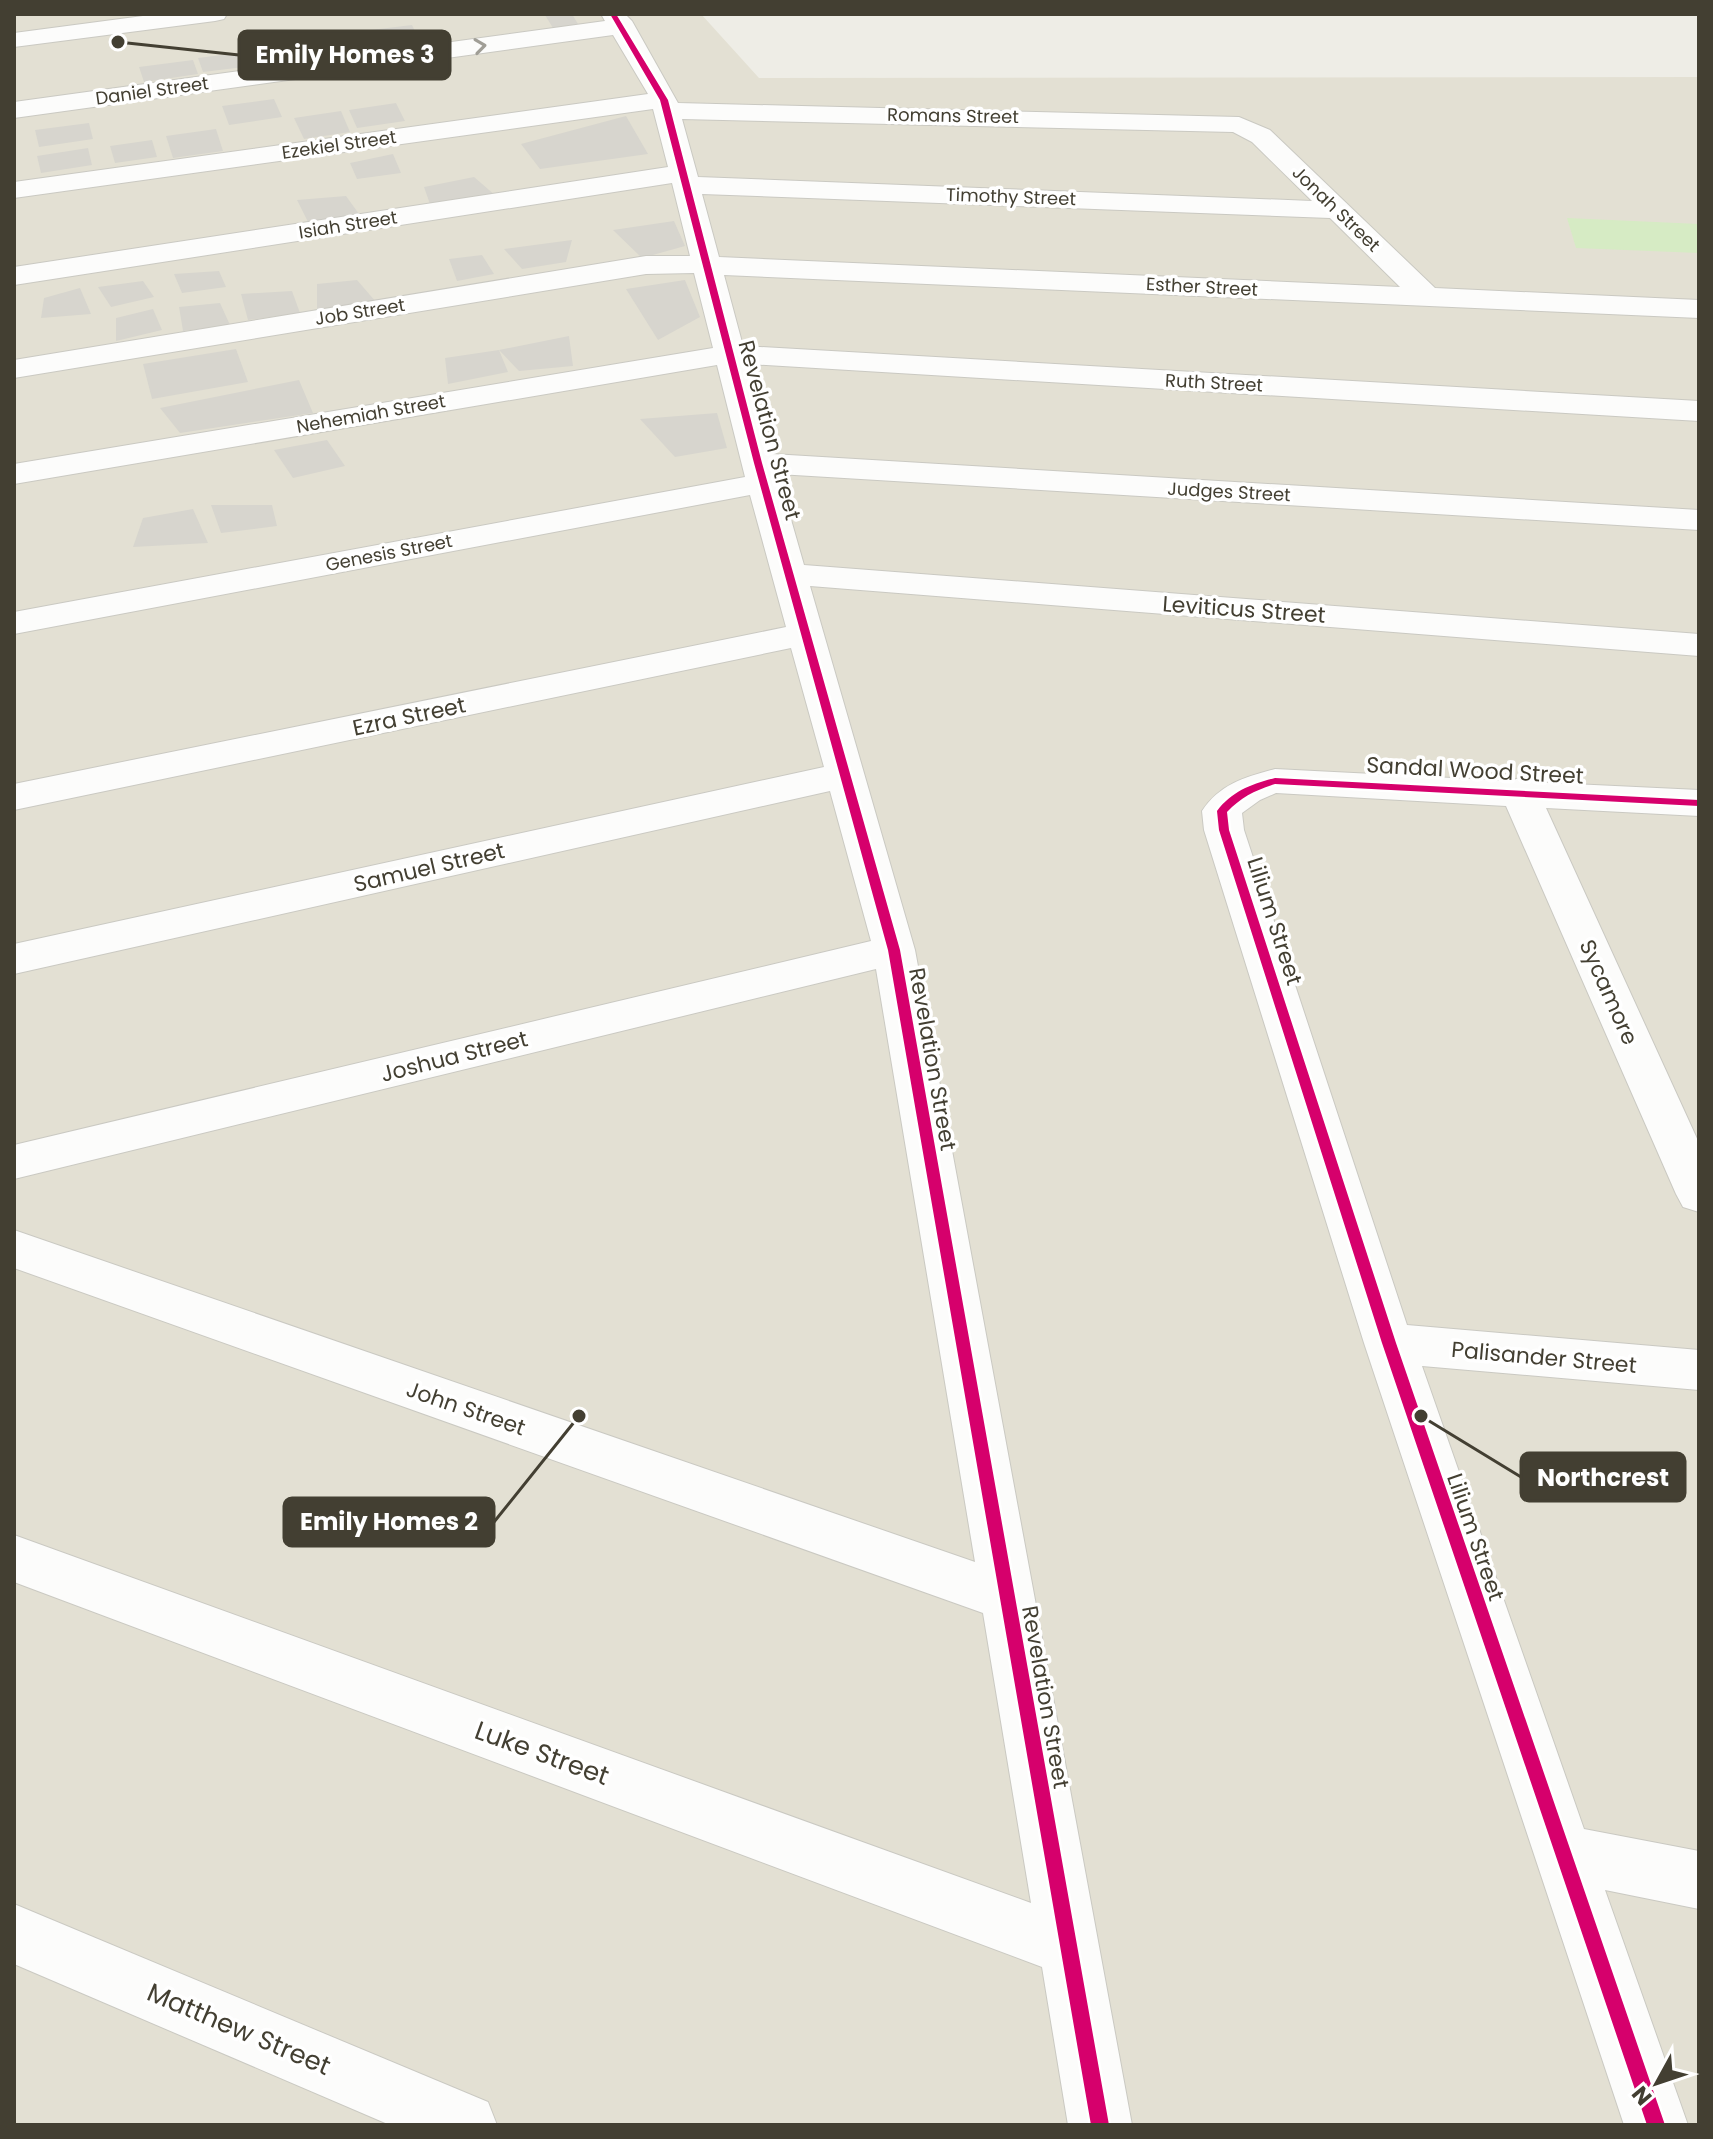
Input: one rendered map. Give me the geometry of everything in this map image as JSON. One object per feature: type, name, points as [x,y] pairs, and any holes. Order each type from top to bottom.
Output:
[{"type":"street","points":[[14,40],[215,14]]},
{"type":"street","name":"Revelation Street","points":[[618,20],[666,105],[788,574],[894,950],[1100,2125]]},
{"type":"street","name":"Daniel Street","points":[[14,110],[618,20]]},
{"type":"street","name":"Romans Street","points":[[666,105],[1239,125]]},
{"type":"street","name":"Ezekiel Street","points":[[14,190],[666,105]]},
{"type":"street","name":"Jonah Street","points":[[1239,125],[1261,136],[1428,298]]},
{"type":"street","name":"Timothy Street","points":[[684,179],[1337,210]]},
{"type":"street","name":"Isiah Street","points":[[14,276],[684,179]]},
{"type":"street","name":"Job Street","points":[[14,369],[646,265],[706,265]]},
{"type":"street","name":"Esther Street","points":[[706,265],[1699,309]]},
{"type":"street","name":"Ruth Street","points":[[729,354],[1699,411]]},
{"type":"street","name":"Nehemiah Street","points":[[14,474],[729,354]]},
{"type":"street","name":"Judges Street","points":[[761,473],[1699,520]]},
{"type":"street","name":"Genesis Street","points":[[14,623],[761,473]]},
{"type":"street","name":"Leviticus Street","points":[[788,574],[1699,645]]},
{"type":"street","name":"Ezra Street","points":[[14,797],[805,634]]},
{"type":"street","name":"Samuel Street","points":[[14,959],[845,775]]},
{"type":"street","name":"Sandal Wood Street","points":[[1250,788],[1275,781],[1519,791],[1699,803]]},
{"type":"street","name":"Lilium Street","points":[[1250,788],[1233,797],[1222,811],[1224,830],[1389,1343],[1656,2125]]},
{"type":"street","name":"Sycamore","points":[[1519,791],[1699,1194]]},
{"type":"street","name":"Joshua Street","points":[[14,1162],[894,950]]},
{"type":"street","name":"John Street","points":[[14,1249],[1008,1598]]},
{"type":"street","name":"Palisander Street","points":[[1389,1343],[1699,1370]]},
{"type":"street","name":"Luke Street","points":[[14,1558],[1069,1947]]},
{"type":"street","points":[[1563,1853],[1699,1880]]},
{"type":"street","name":"Matthew Street","points":[[14,1934],[465,2125]]},
{"type":"shaded area","points":[[14,14],[701,14],[759,78],[1699,77],[1699,2125],[14,2125]]},
{"type":"green space","points":[[1567,218],[1699,224],[1699,253],[1576,248]]},
{"type":"building","points":[[572,14],[578,24],[553,28],[545,15]]},
{"type":"building","points":[[412,25],[420,42],[372,49],[363,31]]},
{"type":"building","points":[[238,53],[244,67],[203,72],[198,58]]},
{"type":"building","points":[[193,60],[198,74],[144,82],[139,67]]},
{"type":"building","points":[[274,99],[282,117],[229,125],[222,106]]},
{"type":"building","points":[[396,103],[405,121],[357,128],[349,110]]},
{"type":"building","points":[[341,111],[350,132],[304,139],[294,118]]},
{"type":"building","points":[[626,116],[648,154],[540,169],[521,144]]},
{"type":"building","points":[[89,123],[93,139],[39,147],[35,130]]},
{"type":"building","points":[[216,129],[223,151],[173,158],[166,136]]},
{"type":"building","points":[[152,140],[157,157],[115,163],[110,146]]},
{"type":"building","points":[[88,148],[92,165],[41,173],[37,156]]},
{"type":"building","points":[[393,154],[401,173],[357,179],[350,163]]},
{"type":"building","points":[[474,177],[496,196],[431,207],[424,187]]},
{"type":"building","points":[[346,196],[359,214],[308,222],[297,200]]},
{"type":"building","points":[[674,221],[685,246],[642,258],[613,230]]},
{"type":"building","points":[[572,240],[566,262],[522,269],[504,249]]},
{"type":"building","points":[[482,255],[494,274],[457,281],[449,259]]},
{"type":"building","points":[[219,271],[226,287],[182,293],[174,274]]},
{"type":"building","points":[[357,280],[376,302],[317,313],[317,284]]},
{"type":"building","points":[[685,280],[700,317],[658,340],[626,289]]},
{"type":"building","points":[[143,281],[154,297],[111,307],[98,287]]},
{"type":"building","points":[[80,288],[91,314],[41,318],[44,298]]},
{"type":"building","points":[[292,291],[300,313],[248,320],[241,294]]},
{"type":"building","points":[[220,303],[230,325],[183,331],[179,307]]},
{"type":"building","points":[[153,309],[162,330],[116,341],[116,318]]},
{"type":"building","points":[[569,336],[573,366],[519,371],[499,350]]},
{"type":"building","points":[[236,349],[248,382],[152,399],[143,364]]},
{"type":"building","points":[[499,350],[508,372],[448,384],[445,358]]},
{"type":"building","points":[[299,380],[313,413],[180,433],[160,408]]},
{"type":"building","points":[[717,413],[727,448],[675,457],[640,419]]},
{"type":"building","points":[[327,440],[345,466],[293,478],[274,450]]},
{"type":"building","points":[[211,505],[272,505],[277,526],[221,533]]},
{"type":"building","points":[[193,509],[208,543],[133,547],[143,518]]},
{"type":"cycle path","points":[[613,14],[664,100],[758,463],[894,950],[1100,2125]]},
{"type":"cycle path","points":[[1656,2125],[1389,1343],[1224,830],[1222,811],[1246,791],[1275,781],[1699,803]]},
{"type":"place","name":"Emily Homes 3","points":[[118,42]]},
{"type":"place","name":"Emily Homes 2","points":[[579,1416]]},
{"type":"place","name":"Northcrest","points":[[1421,1416]]}]
